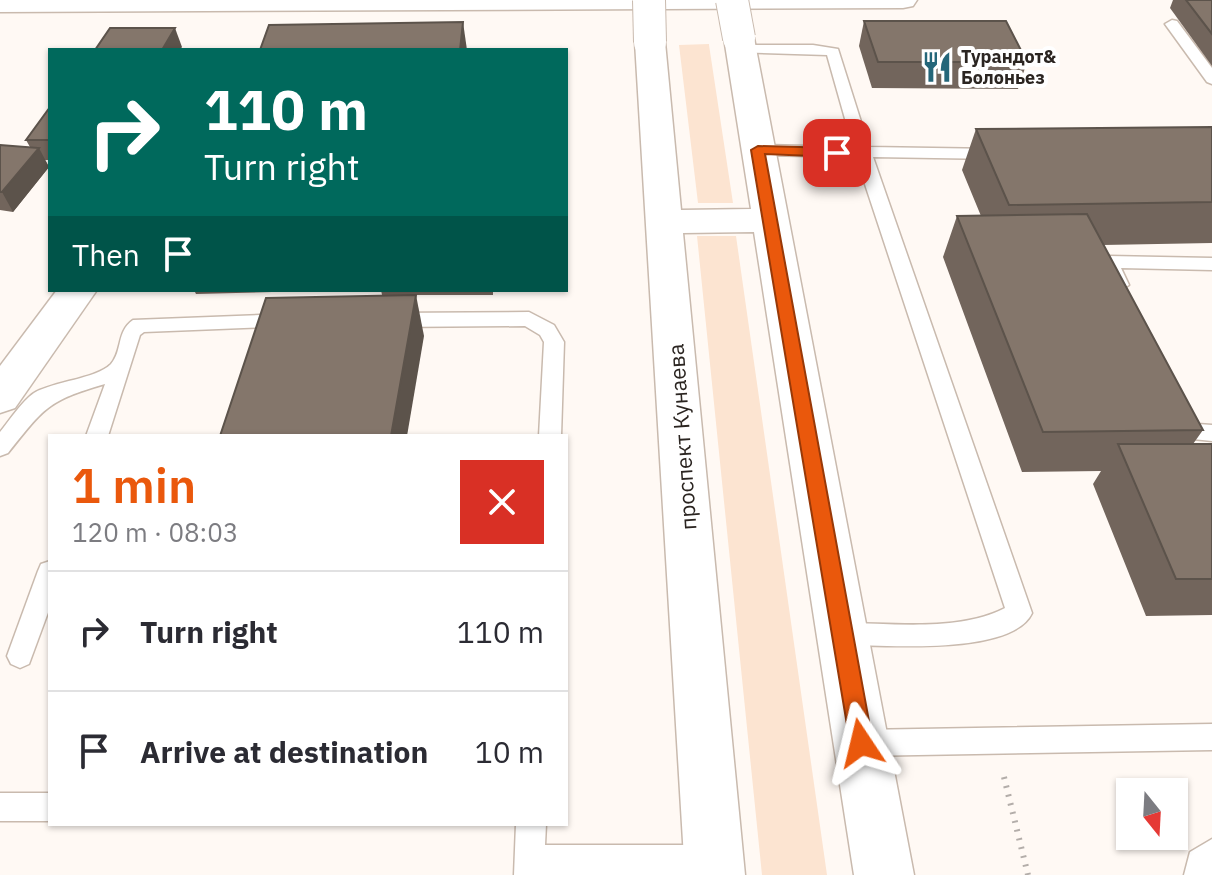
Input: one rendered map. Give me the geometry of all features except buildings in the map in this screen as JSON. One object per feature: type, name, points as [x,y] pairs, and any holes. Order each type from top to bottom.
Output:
[{"type":"main road","points":[[0,4],[903,0]]},
{"type":"main road","name":"проспект Кунаева","points":[[649,21],[714,868]]},
{"type":"main road","points":[[737,29],[884,875]]},
{"type":"main road","points":[[665,222],[769,220]]},
{"type":"main road","points":[[0,397],[77,292]]},
{"type":"lane","points":[[1172,24],[1212,79]]},
{"type":"lane","points":[[737,29],[833,52],[863,153],[1019,613],[987,630],[938,634],[842,634]]},
{"type":"lane","points":[[758,150],[1022,154]]},
{"type":"lane","points":[[1129,305],[1109,262],[1212,264]]},
{"type":"lane","points":[[372,320],[529,319],[547,330],[554,342],[550,434]]},
{"type":"lane","points":[[98,434],[131,331],[140,325],[309,321]]},
{"type":"lane","points":[[0,447],[39,400],[65,388],[108,376],[122,366]]},
{"type":"lane","points":[[1177,404],[1191,432],[1212,433]]},
{"type":"lane","points":[[20,656],[48,577]]},
{"type":"lane","points":[[861,743],[1212,737]]},
{"type":"lane","points":[[0,807],[48,807]]},
{"type":"lane","points":[[531,826],[530,868],[714,868]]},
{"type":"lane","points":[[1199,875],[1201,863],[1212,854]]},
{"type":"path","points":[[995,741],[1028,875]]},
{"type":"shaded area","points":[[709,44],[733,203],[698,203],[679,45]]},
{"type":"shaded area","points":[[697,236],[736,236],[827,875],[762,875]]},
{"type":"place","name":"Турандот& Болоньез","points":[[937,67]]},
{"type":"route","points":[[837,153],[758,150],[861,743]]}]
